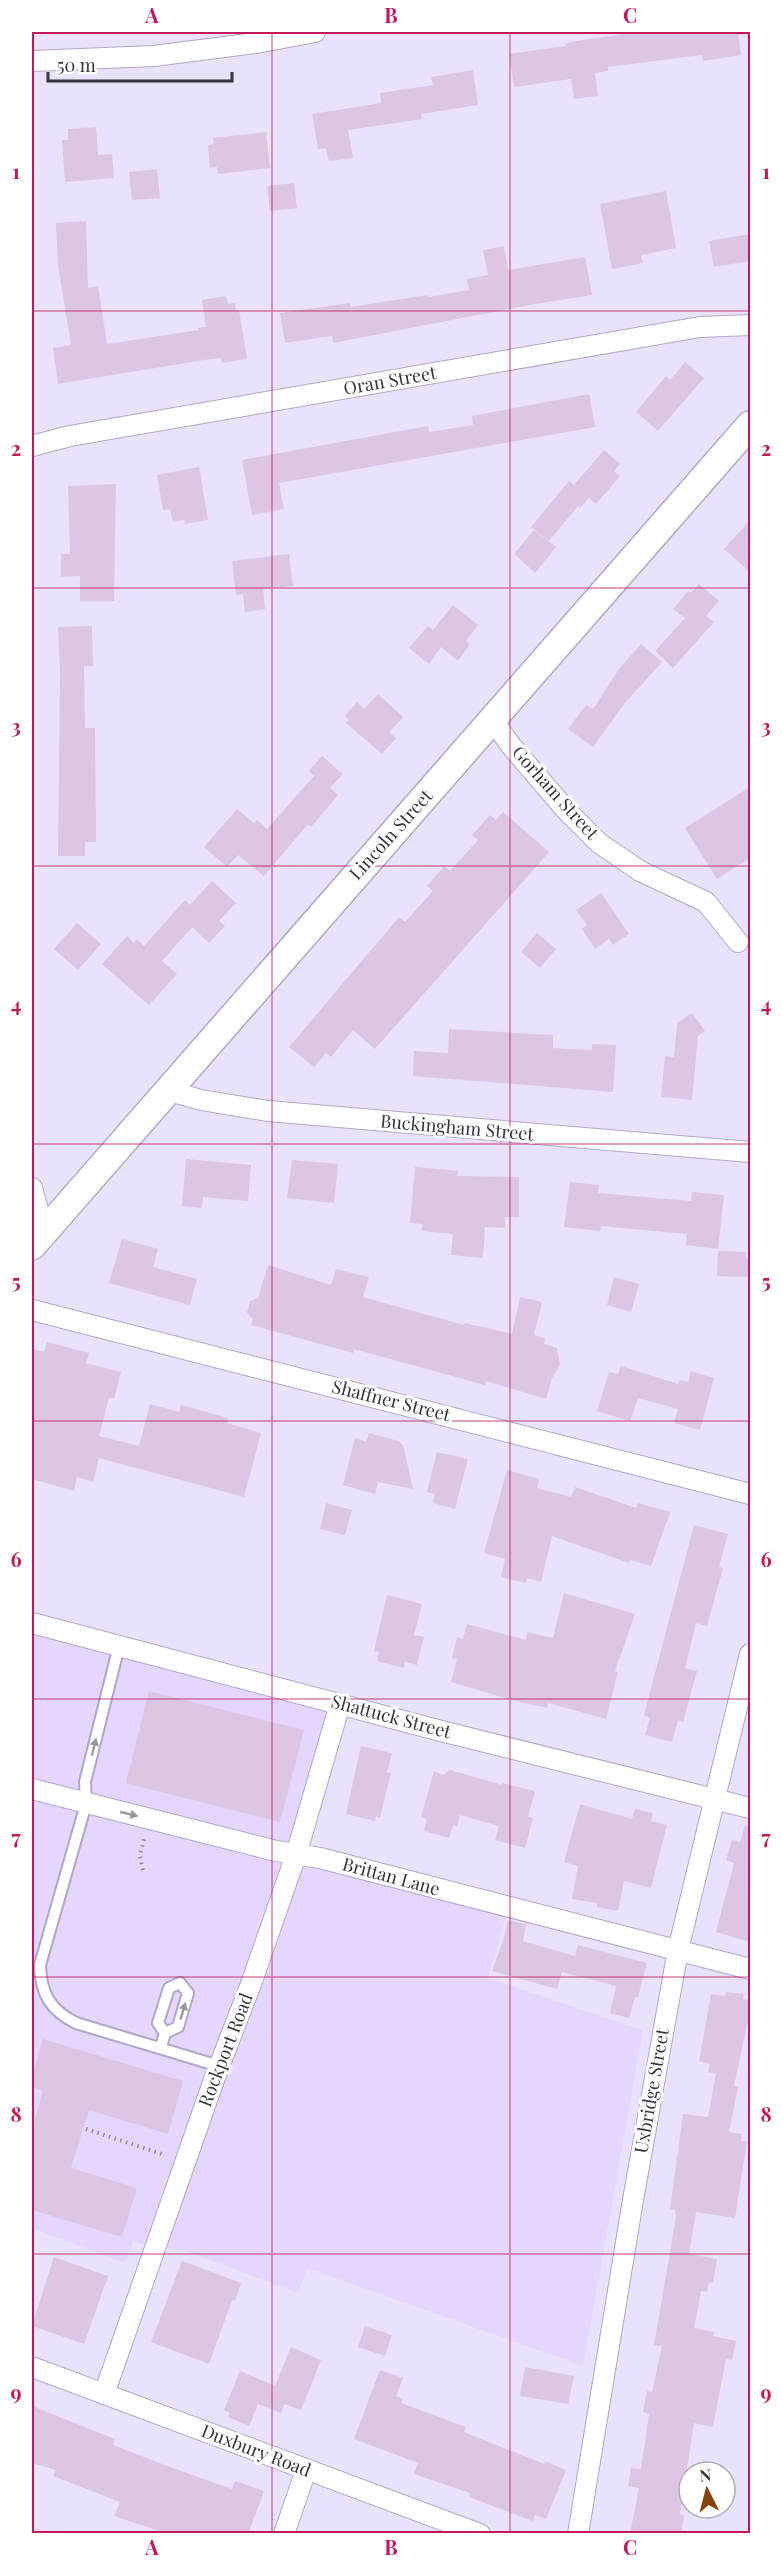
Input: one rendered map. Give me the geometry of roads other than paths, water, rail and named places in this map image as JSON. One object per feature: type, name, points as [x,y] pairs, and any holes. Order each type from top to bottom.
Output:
[{"type":"main road","name":"Lincoln Street","points":[[38,1239],[750,425]]},
{"type":"street","points":[[32,61],[154,56],[256,43],[315,32]]},
{"type":"street","name":"Oran Street","points":[[32,446],[70,436],[700,327],[750,325]]},
{"type":"street","name":"Gorham Street","points":[[492,719],[512,747],[566,810],[599,843],[640,871],[706,902],[738,942]]},
{"type":"street","name":"Buckingham Street","points":[[166,1090],[201,1100],[268,1111],[750,1152]]},
{"type":"street","points":[[32,1188],[38,1239]]},
{"type":"street","name":"Shaffner Street","points":[[32,1310],[750,1494]]},
{"type":"street","name":"Shattuck Street","points":[[32,1623],[750,1808]]},
{"type":"street","name":"Uxbridge Street","points":[[578,2534],[631,2211],[678,1950],[750,1654]]},
{"type":"street","name":"Rockport Road","points":[[104,2394],[296,1855],[340,1704]]},
{"type":"street","name":"Brittan Lane","points":[[32,1789],[296,1855],[320,1858],[750,1969]]},
{"type":"street","name":"Duxbury Road","points":[[32,2367],[480,2534]]},
{"type":"street","points":[[284,2534],[306,2470]]},
{"type":"lane","points":[[119,1646],[85,1782],[86,1804],[40,1965],[40,1981],[52,2007],[76,2023],[219,2066]]},
{"type":"lane","points":[[161,2047],[165,2033]]}]
